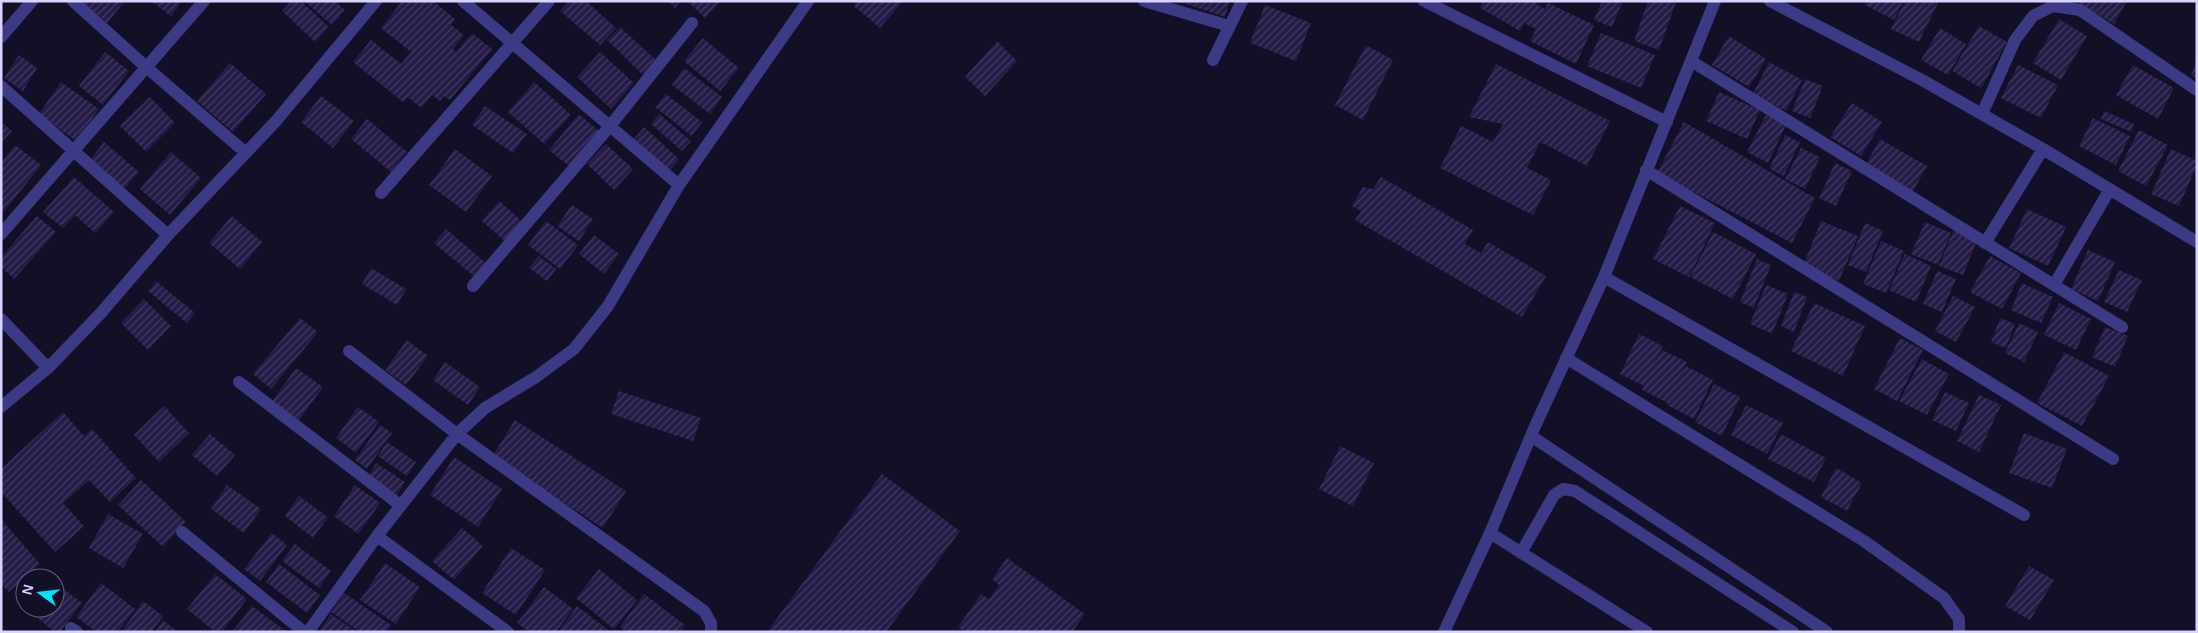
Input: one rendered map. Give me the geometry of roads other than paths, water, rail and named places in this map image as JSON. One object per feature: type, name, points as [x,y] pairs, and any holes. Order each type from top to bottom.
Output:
[{"type":"street","points":[[1,38],[32,1]]},
{"type":"street","points":[[73,1],[246,153]]},
{"type":"street","points":[[1,234],[75,151],[145,66],[204,1]]},
{"type":"street","points":[[1,407],[48,368],[100,314],[168,235],[276,121],[376,1]]},
{"type":"street","points":[[463,1],[679,185]]},
{"type":"street","points":[[381,193],[549,1]]},
{"type":"street","points":[[182,532],[306,632],[377,536],[457,434],[485,408],[536,377],[574,349],[608,306],[679,185],[787,28],[808,1]]},
{"type":"street","points":[[1144,1],[1229,26]]},
{"type":"street","points":[[1213,60],[1242,1]]},
{"type":"street","points":[[1424,1],[1667,122]]},
{"type":"street","points":[[1444,632],[1490,533],[1530,436],[1604,277],[1715,1]]},
{"type":"street","points":[[1770,1],[1922,80],[2043,149],[2197,242]]},
{"type":"street","points":[[1982,114],[2015,40],[2033,16],[2053,6],[2080,10],[2197,90]]},
{"type":"street","points":[[473,286],[610,126],[692,23]]},
{"type":"street","points":[[1692,61],[2122,327]]},
{"type":"street","points":[[1,86],[168,235]]},
{"type":"street","points":[[1985,243],[2043,149]]},
{"type":"street","points":[[1646,170],[2113,459]]},
{"type":"street","points":[[2054,285],[2110,189]]},
{"type":"street","points":[[1604,277],[2024,515]]},
{"type":"street","points":[[1,319],[48,368]]},
{"type":"street","points":[[349,351],[457,434],[704,611],[711,624],[712,632]]},
{"type":"street","points":[[1566,358],[1888,558],[1944,598],[1959,619],[1959,632]]},
{"type":"street","points":[[239,382],[400,506]]},
{"type":"street","points":[[1530,436],[1827,632]]},
{"type":"street","points":[[1521,553],[1554,495],[1563,489],[1575,491],[1793,632]]},
{"type":"street","points":[[1490,533],[1647,632]]},
{"type":"street","points":[[377,536],[508,632]]}]
